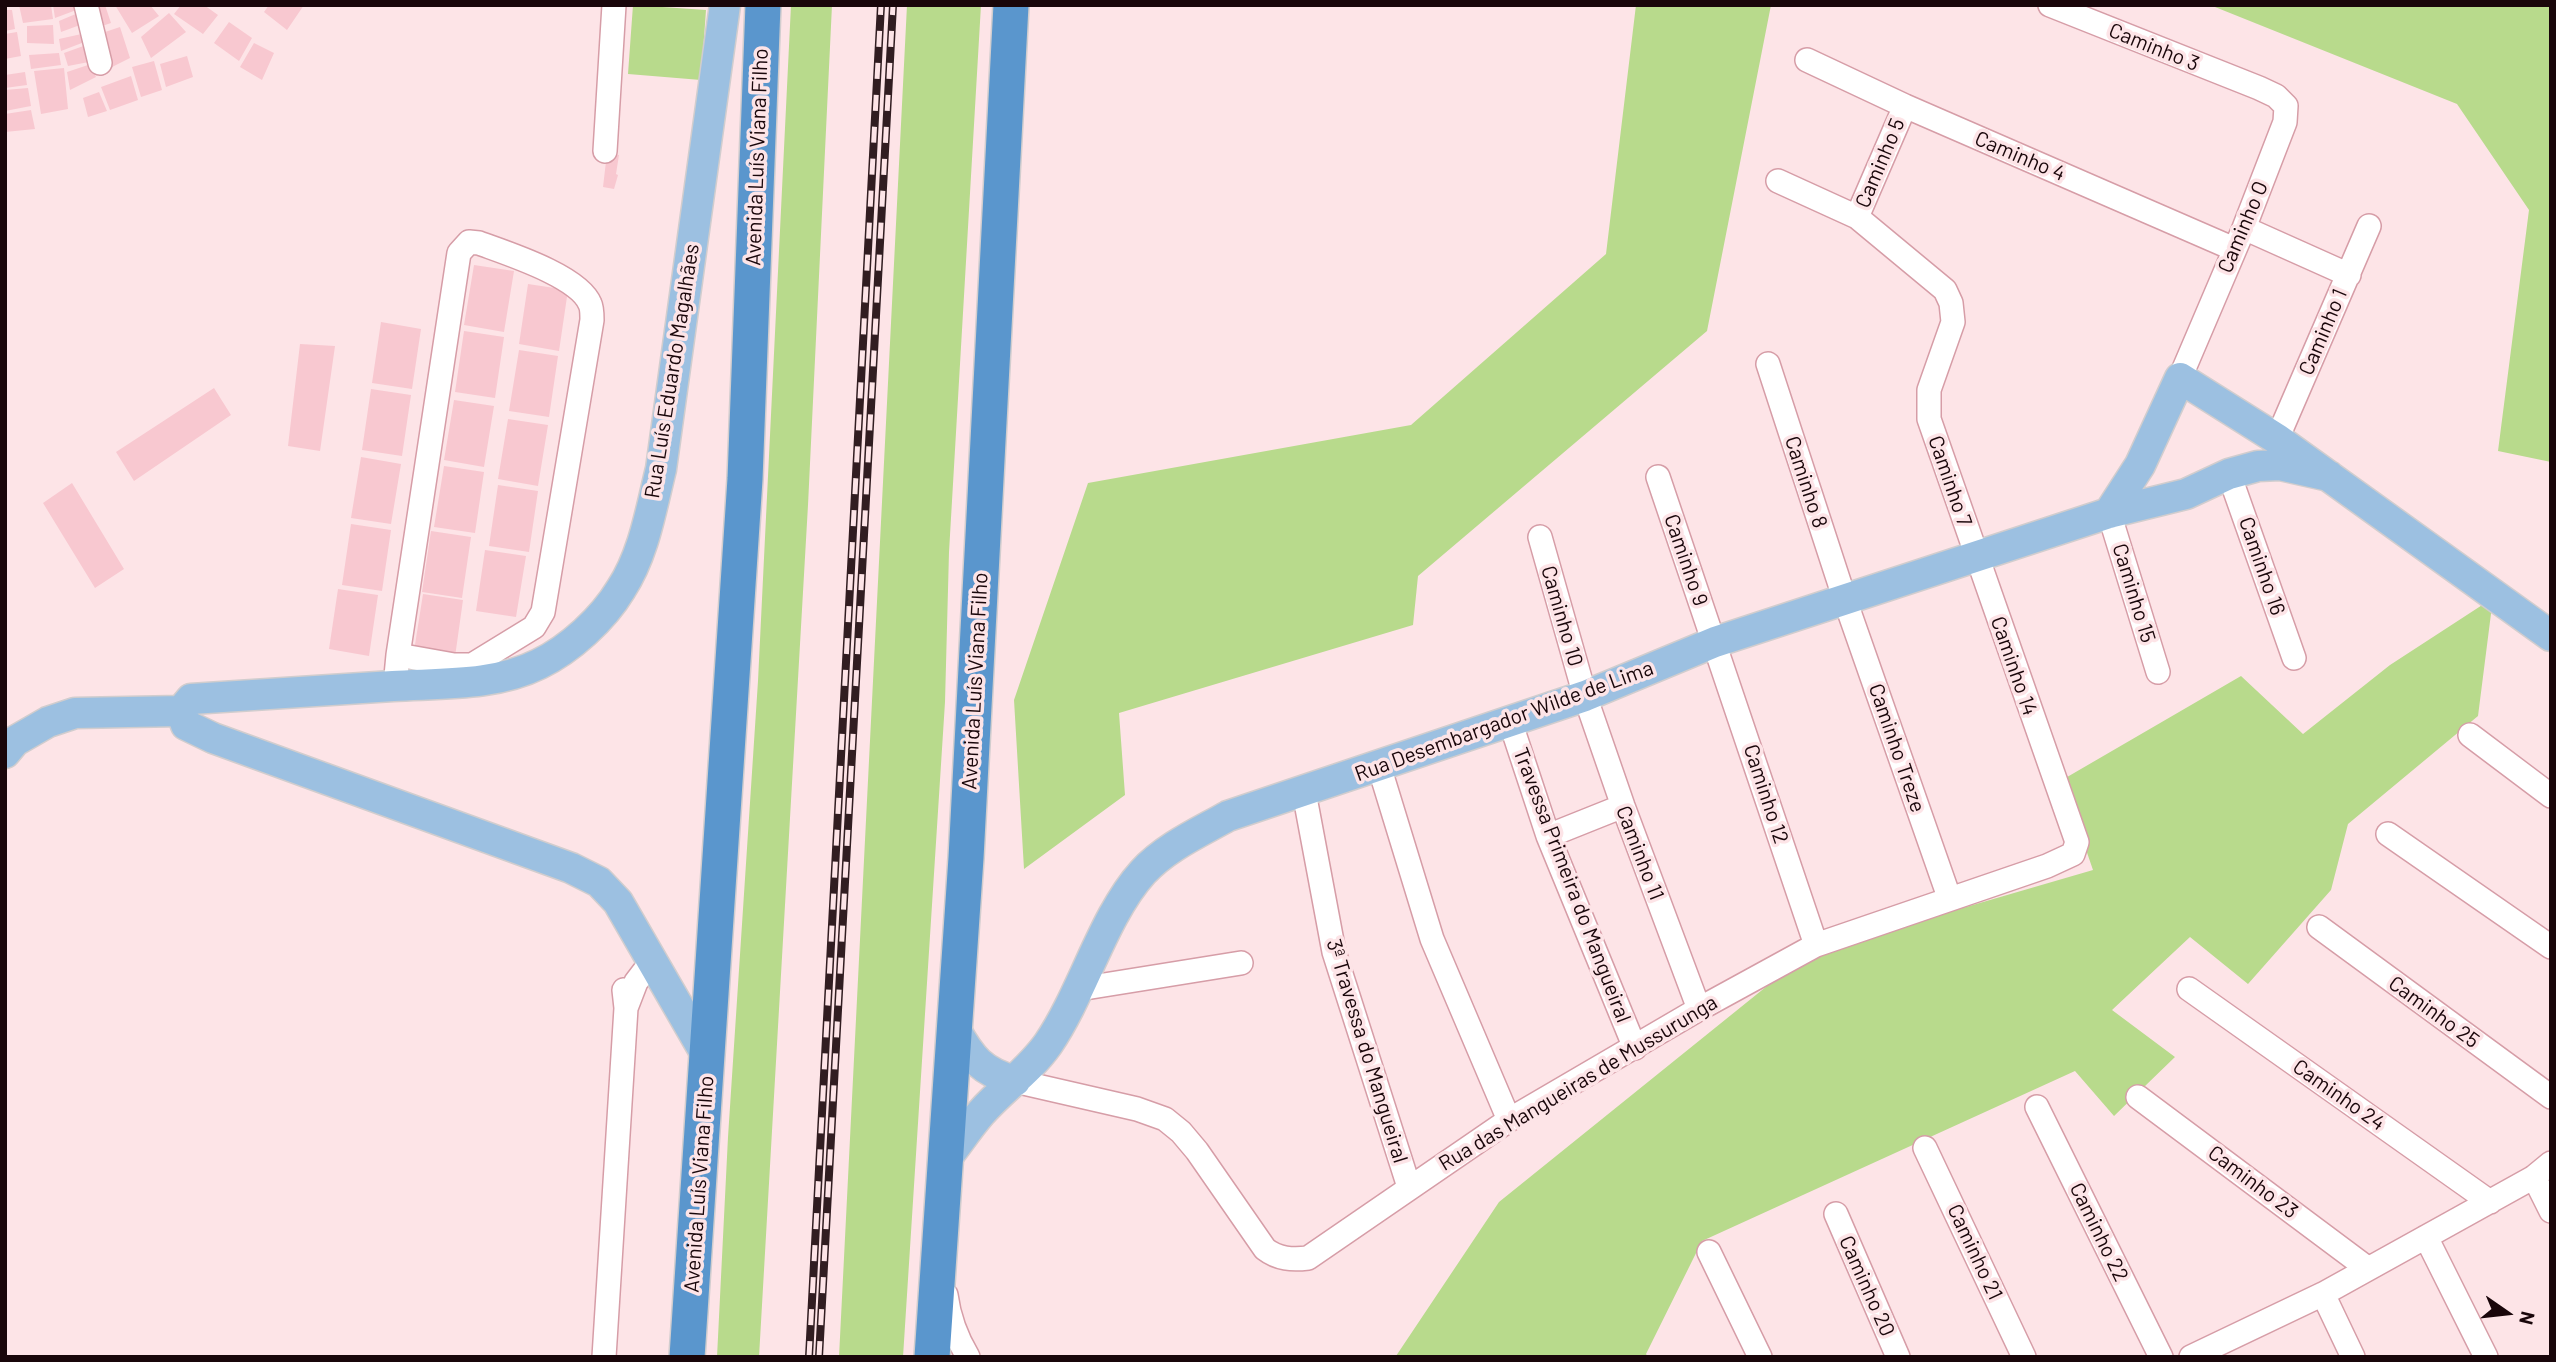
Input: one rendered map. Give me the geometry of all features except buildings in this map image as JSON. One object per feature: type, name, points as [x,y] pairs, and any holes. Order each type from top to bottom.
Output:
[{"type":"highway","name":"Avenida Luís Viana Filho","points":[[687,1357],[745,479],[763,5]]},
{"type":"highway","name":"Avenida Luís Viana Filho","points":[[932,1357],[966,858],[1011,5]]},
{"type":"main road","name":"Rua Luís Eduardo Magalhães","points":[[5,753],[15,741],[48,722],[75,713],[181,711],[191,699],[491,680],[540,664],[578,637],[604,611],[621,590],[634,565],[661,469],[725,5]]},
{"type":"main road","points":[[2109,513],[2140,465],[2180,378]]},
{"type":"main road","name":"Rua Desembargador Wilde de Lima","points":[[2180,378],[2277,439],[2551,636]]},
{"type":"main road","points":[[2258,466],[2277,439]]},
{"type":"main road","points":[[2140,465],[2155,488],[2177,497]]},
{"type":"main road","name":"Rua Desembargador Wilde de Lima","points":[[945,1160],[981,1113],[1034,1063],[1047,1045],[1079,989],[1116,911],[1144,871],[1179,844],[1228,816],[1585,696],[1715,642],[2109,513],[2177,497],[2229,474],[2258,466],[2299,468],[2329,476]]},
{"type":"main road","points":[[181,711],[186,725],[213,738],[571,868],[599,882],[618,902],[707,1056]]},
{"type":"main road","points":[[955,1029],[968,1051],[985,1069],[1015,1081]]},
{"type":"street","points":[[86,5],[100,63]]},
{"type":"street","points":[[605,151],[614,5]]},
{"type":"street","name":"Caminho 3","points":[[2050,5],[2259,88]]},
{"type":"street","name":"Caminho 4","points":[[1807,60],[1905,106],[2239,238],[2348,275]]},
{"type":"street","name":"Caminho O","points":[[2180,378],[2239,238],[2287,113],[2286,106],[2276,96],[2259,88]]},
{"type":"street","name":"Caminho 5","points":[[1778,181],[1857,217],[1905,106]]},
{"type":"street","name":"Caminho 7","points":[[1857,217],[1945,290],[1951,303],[1953,322],[1928,390],[1927,405],[1929,419],[1976,557]]},
{"type":"street","name":"Caminho 1","points":[[2277,439],[2369,226]]},
{"type":"street","points":[[396,685],[398,655],[458,253],[469,243],[479,243],[544,267],[580,292],[590,302],[592,310],[542,612],[534,627],[472,665],[454,665],[398,655]]},
{"type":"street","name":"Caminho 8","points":[[1768,363],[1845,600]]},
{"type":"street","name":"Caminho 16","points":[[2229,474],[2294,658]]},
{"type":"street","name":"Caminho 9","points":[[1658,478],[1715,642]]},
{"type":"street","name":"Caminho 15","points":[[2109,513],[2158,672]]},
{"type":"street","name":"Caminho 10","points":[[1540,537],[1585,696]]},
{"type":"street","name":"Caminho 14","points":[[1976,557],[2077,846],[2073,854],[2046,866]]},
{"type":"street","name":"Caminho Treze","points":[[1845,600],[1950,897]]},
{"type":"street","name":"Caminho 12","points":[[1715,642],[1816,945]]},
{"type":"street","name":"Caminho 11","points":[[1585,696],[1699,1009]]},
{"type":"street","name":"Travessa Primeira do Mangueiral","points":[[1510,722],[1548,836],[1635,1048]]},
{"type":"street","points":[[2469,736],[2551,796]]},
{"type":"street","points":[[1379,765],[1433,939],[1509,1120]]},
{"type":"street","name":"3ª Travessa do Mangueiral","points":[[1304,792],[1337,962],[1409,1187]]},
{"type":"street","points":[[1548,836],[1623,806]]},
{"type":"street","points":[[2388,834],[2551,947]]},
{"type":"street","name":"Rua das Mangueiras de Mussurunga","points":[[1015,1081],[1137,1109],[1165,1119],[1181,1132],[1265,1249],[1274,1256],[1289,1259],[1308,1258],[1509,1120],[1699,1009],[1816,945],[2046,866]]},
{"type":"street","name":"Caminho 25","points":[[2319,927],[2551,1097]]},
{"type":"street","points":[[604,1357],[625,999],[652,961]]},
{"type":"street","points":[[1079,989],[1241,963]]},
{"type":"street","name":"Caminho 24","points":[[2189,989],[2490,1202]]},
{"type":"street","name":"Caminho 23","points":[[2138,1097],[2367,1268]]},
{"type":"street","name":"Caminho 22","points":[[2036,1107],[2161,1357]]},
{"type":"street","name":"Caminho 21","points":[[1925,1148],[2024,1357]]},
{"type":"street","points":[[2204,1354],[2427,1237],[2542,1170],[2551,1211]]},
{"type":"street","name":"Caminho 20","points":[[1836,1214],[1898,1357]]},
{"type":"street","points":[[2427,1237],[2486,1357]]},
{"type":"street","points":[[939,1246],[949,1316],[968,1357]]},
{"type":"street","points":[[1709,1252],[1760,1357]]},
{"type":"street","points":[[2323,1293],[2353,1357]]},
{"type":"green space","points":[[633,5],[706,10],[701,80],[628,74]]},
{"type":"green space","points":[[791,5],[832,5],[808,505],[759,1357],[717,1357],[728,1137],[758,681]]},
{"type":"green space","points":[[907,5],[981,5],[949,552],[945,702],[903,1357],[839,1357]]},
{"type":"green space","points":[[1636,5],[1771,5],[1707,331],[1418,576],[1413,625],[1119,713],[1125,795],[1024,869],[1014,700],[1088,483],[1411,425],[1606,254]]},
{"type":"green space","points":[[2210,5],[2551,5],[2551,462],[2498,451],[2529,210],[2457,104]]},
{"type":"green space","points":[[2493,598],[2478,716],[2348,824],[2331,890],[2248,984],[2190,937],[2112,1010],[2175,1057],[2114,1116],[2075,1071],[1702,1241],[1646,1354],[1648,1357],[1393,1357],[1499,1202],[1808,953],[2093,870],[2062,780],[2241,676],[2303,734],[2390,665]]},
{"type":"railway","points":[[809,1357],[881,5]]},
{"type":"railway","points":[[819,1357],[893,5]]}]
